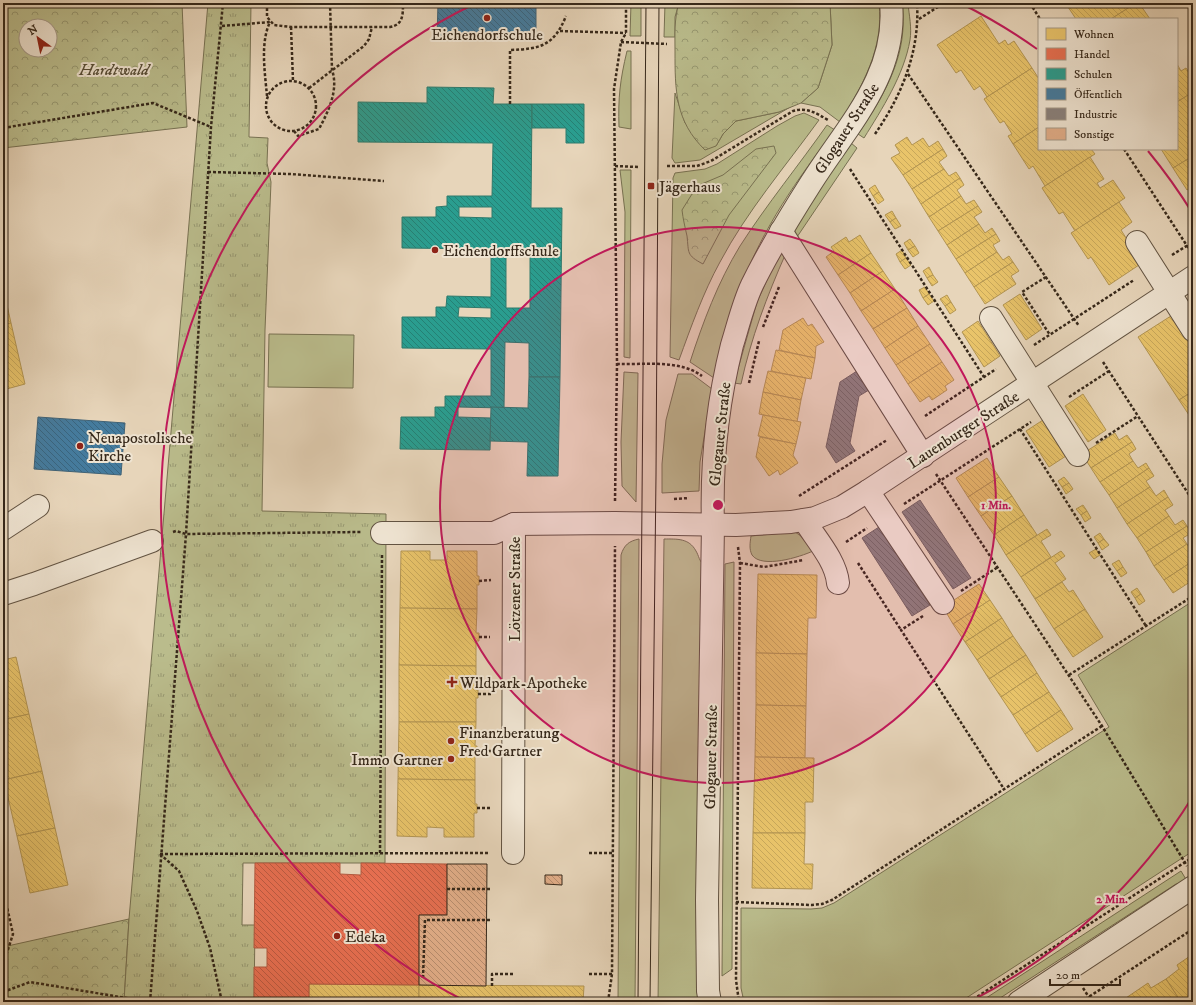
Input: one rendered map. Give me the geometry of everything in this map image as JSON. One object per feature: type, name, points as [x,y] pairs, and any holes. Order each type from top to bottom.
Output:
[{"type":"street","name":"Glogauer Straße","points":[[710,1002],[708,991],[708,900],[713,525],[712,497],[714,448],[722,385],[736,330],[751,287],[781,231],[865,103],[877,80],[886,58],[890,42],[892,27],[891,3]]},
{"type":"street","points":[[781,231],[923,456]]},
{"type":"street","points":[[1137,242],[1193,330]]},
{"type":"street","name":"Lauenburger Straße","points":[[713,525],[736,526],[804,520],[842,507],[1033,384],[1193,277]]},
{"type":"street","points":[[991,318],[1078,455]]},
{"type":"street","points":[[868,491],[943,603]]},
{"type":"street","points":[[3,529],[38,506]]},
{"type":"street","points":[[804,520],[825,552],[837,574],[838,583]]},
{"type":"street","points":[[382,532],[494,533],[514,524]]},
{"type":"street","name":"Lötzener Straße","points":[[514,853],[514,524],[713,525]]},
{"type":"street","points":[[3,594],[152,541]]},
{"type":"street","points":[[1019,1002],[1191,878]]},
{"type":"path","points":[[3,992],[30,982],[150,1002],[160,854],[186,534],[211,127],[222,26],[223,3]]},
{"type":"path","points":[[267,3],[267,17],[270,22],[274,25],[291,27],[390,27],[399,25],[401,21],[403,3]]},
{"type":"path","points":[[294,131],[298,136],[319,128],[327,112],[334,87],[330,3]]},
{"type":"path","points":[[874,135],[889,112],[908,74],[914,50],[918,20],[917,3]]},
{"type":"path","points":[[918,20],[944,3]]},
{"type":"path","points":[[1030,3],[1039,18]]},
{"type":"path","points":[[510,104],[510,50],[526,50],[546,45],[560,31],[566,16]]},
{"type":"path","points":[[222,26],[270,22]]},
{"type":"path","points":[[267,97],[271,90],[277,85],[292,81],[305,85],[309,88],[316,103],[313,118],[301,129],[286,131],[273,124],[267,112],[265,32],[270,22]]},
{"type":"path","points":[[291,27],[292,81]]},
{"type":"path","points":[[309,88],[364,46],[369,39],[372,27]]},
{"type":"path","points":[[560,31],[626,33]]},
{"type":"path","points":[[620,42],[667,44]]},
{"type":"path","points":[[908,74],[1092,344],[1193,501]]},
{"type":"path","points":[[3,128],[153,103],[211,127]]},
{"type":"path","points":[[667,166],[697,166],[711,161],[793,111],[800,109],[813,111],[845,132]]},
{"type":"path","points":[[1125,150],[1193,255]]},
{"type":"path","points":[[846,174],[854,163]]},
{"type":"path","points":[[614,166],[638,167]]},
{"type":"path","points":[[850,168],[984,377]]},
{"type":"path","points":[[208,172],[291,174],[384,181]]},
{"type":"path","points":[[797,497],[1193,242]]},
{"type":"path","points":[[1046,277],[1022,292],[1050,334]]},
{"type":"path","points":[[761,331],[779,285]]},
{"type":"path","points":[[617,364],[685,367],[697,372],[711,382],[747,390],[760,339]]},
{"type":"path","points":[[1078,455],[1138,416]]},
{"type":"path","points":[[740,563],[764,567],[801,561],[834,549],[1020,429],[1146,626]]},
{"type":"path","points":[[923,456],[1070,675],[1184,862],[1191,878]]},
{"type":"path","points":[[736,526],[740,563],[736,980],[740,1002]]},
{"type":"path","points":[[186,534],[382,532],[380,853]]},
{"type":"path","points":[[857,561],[1004,789]]},
{"type":"path","points":[[901,630],[998,567]]},
{"type":"path","points":[[479,580],[494,580]]},
{"type":"path","points":[[1070,675],[1193,596]]},
{"type":"path","points":[[478,694],[494,694]]},
{"type":"path","points":[[736,902],[822,904],[832,900],[1102,726]]},
{"type":"path","points":[[477,808],[493,808]]},
{"type":"path","points":[[160,854],[514,853]]},
{"type":"path","points":[[589,853],[612,854]]},
{"type":"path","points":[[160,854],[179,871],[197,911],[210,948],[222,1002]]},
{"type":"path","points":[[969,1002],[1193,857]]},
{"type":"path","points":[[3,889],[13,934],[3,965]]},
{"type":"path","points":[[447,889],[492,889]]},
{"type":"path","points":[[423,978],[425,920],[492,920]]},
{"type":"path","points":[[1081,1002],[1193,929]]},
{"type":"path","points":[[492,986],[492,974],[514,974]]},
{"type":"path","points":[[589,974],[612,974]]},
{"type":"green space","name":"Hardtwald","points":[[3,3],[182,3],[187,127],[3,148]]},
{"type":"green space","points":[[208,3],[251,3],[249,137],[268,138],[267,163],[271,182],[265,330],[262,511],[386,514],[385,863],[243,863],[242,925],[255,925],[254,1002],[124,1002],[129,919]]},
{"type":"green space","points":[[631,3],[641,3],[641,36],[630,36]]},
{"type":"green space","points":[[665,3],[679,3],[675,17],[675,37],[664,37]]},
{"type":"green space","points":[[679,3],[830,3],[832,45],[818,88],[801,103],[779,112],[736,121],[723,134],[716,146],[705,150],[688,128],[682,116],[679,104],[675,79],[675,39],[677,9]]},
{"type":"green space","points":[[830,3],[879,3],[880,20],[875,51],[864,80],[840,122],[820,107],[801,103],[818,88],[832,45]]},
{"type":"green space","points":[[902,3],[908,3],[910,22],[911,35],[907,53],[892,91],[864,138],[858,134],[886,88],[893,73],[898,56],[902,39]]},
{"type":"green space","points":[[627,51],[631,51],[631,129],[619,127],[620,89]]},
{"type":"green space","points":[[675,93],[685,123],[716,146],[723,134],[736,121],[779,112],[792,106],[700,160],[675,163],[672,158]]},
{"type":"green space","points":[[804,113],[819,120],[742,225],[720,262],[708,286],[679,360],[670,357],[673,178],[675,173],[705,169],[717,164],[777,126],[795,116]]},
{"type":"green space","points":[[827,125],[835,130],[795,185],[770,224],[759,245],[733,309],[714,378],[690,362],[718,288],[732,260],[750,230]]},
{"type":"green space","points":[[851,143],[857,148],[797,237],[792,230]]},
{"type":"green space","points":[[774,146],[776,153],[729,215],[703,264],[691,256],[688,250],[682,210],[697,186],[723,175],[756,149]]},
{"type":"green space","points":[[620,170],[631,170],[630,358],[624,357],[625,212]]},
{"type":"green space","points":[[780,251],[786,253],[760,317],[741,384],[734,383],[757,302]]},
{"type":"green space","points":[[269,334],[354,335],[353,388],[268,387]]},
{"type":"green space","points":[[624,372],[638,373],[636,502],[622,486],[621,442]]},
{"type":"green space","points":[[678,374],[692,374],[712,389],[700,462],[699,491],[662,493],[662,464],[666,420]]},
{"type":"green space","points":[[795,532],[801,536],[813,551],[791,559],[772,561],[757,559],[752,555],[750,548],[751,536]]},
{"type":"green space","points":[[639,539],[635,1002],[618,1002],[621,555],[627,544]]},
{"type":"green space","points":[[664,539],[686,541],[696,551],[704,565],[699,1002],[658,1002]]},
{"type":"green space","points":[[734,562],[732,969],[722,976],[725,564]]},
{"type":"green space","points":[[1193,601],[1193,851],[960,1002],[744,1002],[741,988],[741,908],[811,909],[822,908],[834,903],[1109,727],[1078,675]]},
{"type":"green space","points":[[1181,871],[1187,881],[1182,884],[1176,884],[994,1002],[980,1002]]},
{"type":"green space","points":[[129,919],[124,1002],[3,1002],[3,947]]},
{"type":"building: Wohnen","points":[[1075,3],[1136,3],[1113,18],[1075,18],[1068,7]]},
{"type":"building: Wohnen","points":[[1136,3],[1139,3],[1149,18],[1113,18]]},
{"type":"building: Wohnen","points":[[981,16],[999,44],[1005,40],[1008,45],[1014,41],[1032,68],[987,97],[980,86],[974,90],[961,70],[956,73],[937,45]]},
{"type":"building: Wohnen","points":[[1178,66],[1181,71],[1186,68],[1193,78],[1193,92],[1178,101]]},
{"type":"building: Wohnen","points":[[1032,68],[1038,77],[1038,128],[1013,144],[1008,136],[1012,134],[1004,121],[1000,123],[984,99]]},
{"type":"building: Wohnen","points":[[1193,92],[1193,156],[1173,168],[1162,150],[1178,150],[1178,101]]},
{"type":"building: Wohnen","points":[[1038,128],[1038,150],[1092,150],[1095,154],[1045,186],[1033,166],[1029,169],[1013,144]]},
{"type":"building: Wohnen","points":[[907,137],[912,145],[923,138],[929,147],[938,141],[943,149],[903,175],[891,158],[900,153],[895,145]]},
{"type":"building: Wohnen","points":[[943,149],[947,156],[939,162],[944,169],[912,189],[903,175]]},
{"type":"building: Wohnen","points":[[1193,156],[1193,186],[1187,190],[1173,168]]},
{"type":"building: Wohnen","points":[[1090,157],[1104,179],[1097,183],[1100,188],[1113,180],[1125,198],[1075,231],[1063,212],[1059,214],[1042,188]]},
{"type":"building: Wohnen","points":[[944,169],[949,176],[956,172],[960,178],[921,204],[912,189]]},
{"type":"building: Wohnen","points":[[960,178],[964,185],[957,190],[961,196],[929,217],[921,204]]},
{"type":"building: Wohnen","points":[[875,185],[879,192],[873,196],[869,189]]},
{"type":"building: Wohnen","points":[[879,192],[884,200],[878,204],[873,196]]},
{"type":"building: Wohnen","points":[[961,196],[966,204],[974,200],[978,206],[938,231],[929,217]]},
{"type":"building: Wohnen","points":[[1119,202],[1132,222],[1121,230],[1142,263],[1109,285],[1091,257],[1088,259],[1071,233]]},
{"type":"building: Wohnen","points":[[978,206],[982,212],[974,217],[979,224],[947,245],[938,231]]},
{"type":"building: Wohnen","points":[[892,211],[896,218],[890,222],[885,215]]},
{"type":"building: Wohnen","points":[[896,218],[901,226],[895,229],[890,222]]},
{"type":"building: Wohnen","points":[[979,224],[985,233],[992,228],[996,234],[956,259],[947,245]]},
{"type":"building: Wohnen","points":[[996,234],[1000,241],[993,245],[997,252],[965,273],[956,259]]},
{"type":"building: Wohnen","points":[[860,235],[871,253],[838,275],[826,257],[834,251],[831,247],[846,237],[849,242]]},
{"type":"building: Wohnen","points":[[910,239],[915,246],[908,250],[904,243]]},
{"type":"building: Wohnen","points":[[915,246],[919,253],[913,257],[908,250]]},
{"type":"building: Wohnen","points":[[902,250],[906,258],[900,262],[896,254]]},
{"type":"building: Wohnen","points":[[997,252],[1003,260],[1009,256],[1013,262],[974,287],[965,273]]},
{"type":"building: Wohnen","points":[[871,253],[883,271],[850,293],[838,275]]},
{"type":"building: Wohnen","points":[[906,258],[911,265],[905,269],[900,262]]},
{"type":"building: Wohnen","points":[[1013,262],[1019,271],[1011,276],[1016,284],[985,304],[974,287]]},
{"type":"building: Wohnen","points":[[929,267],[933,275],[927,278],[923,271]]},
{"type":"building: Wohnen","points":[[883,271],[895,289],[861,311],[850,293]]},
{"type":"building: Wohnen","points":[[933,275],[938,282],[932,286],[927,278]]},
{"type":"building: Wohnen","points":[[3,287],[11,323],[3,325]]},
{"type":"building: Wohnen","points":[[925,287],[929,294],[923,298],[919,290]]},
{"type":"building: Wohnen","points":[[895,289],[907,308],[873,329],[861,311]]},
{"type":"building: Wohnen","points":[[929,294],[934,301],[928,305],[923,298]]},
{"type":"building: Wohnen","points":[[1020,294],[1042,329],[1026,340],[1003,305]]},
{"type":"building: Wohnen","points":[[947,295],[951,302],[945,306],[940,299]]},
{"type":"building: Wohnen","points":[[951,302],[956,310],[950,314],[945,306]]},
{"type":"building: Wohnen","points":[[907,308],[918,326],[885,348],[873,329]]},
{"type":"building: Wohnen","points":[[1174,314],[1193,330],[1193,391],[1179,400],[1138,337]]},
{"type":"building: Wohnen","points":[[803,318],[808,326],[812,324],[824,342],[816,346],[815,358],[779,350],[783,330]]},
{"type":"building: Wohnen","points":[[978,321],[1000,356],[984,367],[962,332]]},
{"type":"building: Wohnen","points":[[11,323],[25,384],[3,390],[3,325]]},
{"type":"building: Wohnen","points":[[918,326],[930,344],[896,365],[885,348]]},
{"type":"building: Wohnen","points":[[930,344],[942,362],[908,384],[896,365]]},
{"type":"building: Wohnen","points":[[776,350],[815,358],[811,379],[771,371]]},
{"type":"building: Wohnen","points":[[942,362],[954,380],[945,386],[947,390],[932,400],[929,396],[920,402],[908,384]]},
{"type":"building: Wohnen","points":[[768,371],[806,378],[801,400],[763,392]]},
{"type":"building: Wohnen","points":[[1193,391],[1193,421],[1179,400]]},
{"type":"building: Wohnen","points":[[763,392],[801,400],[797,422],[759,414]]},
{"type":"building: Wohnen","points":[[1083,394],[1106,430],[1088,442],[1065,406]]},
{"type":"building: Wohnen","points":[[763,415],[801,422],[796,444],[758,436]]},
{"type":"building: Wohnen","points":[[1043,420],[1066,456],[1049,467],[1026,431]]},
{"type":"building: Wohnen","points":[[1115,433],[1119,440],[1127,435],[1132,442],[1091,468],[1082,454]]},
{"type":"building: Wohnen","points":[[760,437],[796,444],[793,455],[798,463],[780,475],[778,470],[769,476],[756,457]]},
{"type":"building: Wohnen","points":[[1132,442],[1136,449],[1129,454],[1133,461],[1100,482],[1091,468]]},
{"type":"building: Wohnen","points":[[987,458],[999,477],[968,497],[956,478]]},
{"type":"building: Wohnen","points":[[1133,461],[1138,468],[1146,463],[1149,468],[1109,495],[1100,482]]},
{"type":"building: Wohnen","points":[[1149,468],[1154,476],[1146,481],[1150,487],[1117,508],[1109,495]]},
{"type":"building: Wohnen","points":[[999,477],[1012,496],[981,516],[968,497]]},
{"type":"building: Wohnen","points":[[1064,477],[1069,483],[1062,487],[1058,481]]},
{"type":"building: Wohnen","points":[[1069,483],[1073,489],[1066,494],[1062,487]]},
{"type":"building: Wohnen","points":[[1150,487],[1156,496],[1164,490],[1168,497],[1127,524],[1117,508]]},
{"type":"building: Wohnen","points":[[1012,496],[1024,515],[994,535],[981,516]]},
{"type":"building: Wohnen","points":[[1168,497],[1173,505],[1165,510],[1169,516],[1137,538],[1127,524]]},
{"type":"building: Wohnen","points":[[1083,505],[1087,511],[1081,515],[1076,509]]},
{"type":"building: Wohnen","points":[[1087,511],[1091,518],[1085,522],[1081,515]]},
{"type":"building: Wohnen","points":[[1024,515],[1037,535],[1006,555],[994,535]]},
{"type":"building: Wohnen","points":[[1169,516],[1175,525],[1183,520],[1187,526],[1146,552],[1137,538]]},
{"type":"building: Wohnen","points":[[1187,526],[1191,533],[1183,538],[1187,544],[1154,566],[1146,552]]},
{"type":"building: Wohnen","points":[[1047,529],[1051,535],[1041,541],[1051,557],[1021,577],[1006,555]]},
{"type":"building: Wohnen","points":[[1100,533],[1104,539],[1098,543],[1094,537]]},
{"type":"building: Wohnen","points":[[1104,539],[1109,545],[1102,550],[1098,543]]},
{"type":"building: Wohnen","points":[[1187,544],[1193,553],[1193,561],[1164,580],[1154,566]]},
{"type":"building: Wohnen","points":[[1096,549],[1100,555],[1094,559],[1089,553]]},
{"type":"building: Wohnen","points":[[401,551],[430,551],[430,560],[447,560],[447,551],[477,551],[477,576],[479,576],[479,585],[477,585],[477,609],[400,608]]},
{"type":"building: Wohnen","points":[[1061,551],[1065,556],[1055,563],[1066,579],[1035,599],[1021,577]]},
{"type":"building: Wohnen","points":[[1119,560],[1123,567],[1117,571],[1112,564]]},
{"type":"building: Wohnen","points":[[1193,561],[1193,580],[1173,593],[1164,580]]},
{"type":"building: Wohnen","points":[[1123,567],[1127,573],[1121,577],[1117,571]]},
{"type":"building: Wohnen","points":[[758,574],[817,575],[816,618],[808,618],[807,654],[756,653]]},
{"type":"building: Wohnen","points":[[1062,582],[1069,592],[1073,590],[1085,609],[1054,629],[1035,599]]},
{"type":"building: Wohnen","points":[[979,584],[990,600],[953,624],[943,607]]},
{"type":"building: Wohnen","points":[[1137,588],[1141,594],[1135,598],[1131,592]]},
{"type":"building: Wohnen","points":[[1141,594],[1145,601],[1139,605],[1135,598]]},
{"type":"building: Wohnen","points":[[990,600],[1002,618],[965,642],[953,624]]},
{"type":"building: Wohnen","points":[[400,608],[477,609],[476,633],[479,633],[479,641],[476,641],[476,666],[399,665]]},
{"type":"building: Wohnen","points":[[1085,609],[1103,637],[1073,657],[1054,629]]},
{"type":"building: Wohnen","points":[[1002,618],[1013,636],[977,660],[965,642]]},
{"type":"building: Wohnen","points":[[1013,636],[1026,655],[989,679],[977,660]]},
{"type":"building: Wohnen","points":[[756,653],[807,654],[806,706],[756,705]]},
{"type":"building: Wohnen","points":[[1026,655],[1037,673],[1001,697],[989,679]]},
{"type":"building: Wohnen","points":[[16,657],[29,714],[3,720],[3,660]]},
{"type":"building: Wohnen","points":[[399,665],[476,666],[476,690],[478,690],[478,698],[476,698],[476,722],[399,722]]},
{"type":"building: Wohnen","points":[[1037,673],[1049,692],[1013,715],[1001,697]]},
{"type":"building: Wohnen","points":[[1049,692],[1061,710],[1025,734],[1013,715]]},
{"type":"building: Wohnen","points":[[756,705],[806,706],[805,758],[755,757]]},
{"type":"building: Wohnen","points":[[1061,710],[1073,729],[1037,752],[1025,734]]},
{"type":"building: Wohnen","points":[[29,714],[42,771],[4,780],[3,720]]},
{"type":"building: Wohnen","points":[[399,722],[476,722],[475,746],[477,746],[477,755],[475,755],[475,780],[398,779]]},
{"type":"building: Wohnen","points":[[755,757],[814,758],[813,802],[805,802],[805,833],[753,833]]},
{"type":"building: Wohnen","points":[[42,771],[55,828],[17,836],[4,780]]},
{"type":"building: Wohnen","points":[[398,779],[475,780],[475,804],[477,804],[477,813],[474,813],[474,837],[444,837],[444,828],[427,827],[427,837],[397,836]]},
{"type":"building: Wohnen","points":[[55,828],[68,885],[30,893],[17,836]]},
{"type":"building: Wohnen","points":[[753,833],[805,833],[804,864],[813,864],[812,889],[752,888]]},
{"type":"building: Wohnen","points":[[1193,954],[1193,1002],[1181,1002],[1166,979],[1179,969],[1177,965]]},
{"type":"building: Wohnen","points":[[1166,979],[1181,1002],[1120,1002],[1148,983],[1151,988]]},
{"type":"building: Wohnen","points":[[309,984],[419,985],[419,1002],[309,1002]]},
{"type":"building: Wohnen","points":[[419,985],[584,986],[583,1002],[419,1002]]},
{"type":"building: Handel","name":"Edeka","points":[[255,863],[340,863],[340,874],[361,875],[361,863],[447,864],[447,915],[419,915],[419,985],[309,984],[309,1002],[254,1002],[254,967],[267,967],[267,948],[254,948]]},
{"type":"building: Schulen","points":[[427,87],[494,88],[493,104],[532,104],[531,208],[562,208],[560,377],[529,377],[529,343],[505,342],[504,408],[458,407],[458,417],[491,418],[490,450],[400,449],[401,417],[435,417],[435,407],[445,407],[445,396],[491,396],[491,349],[402,348],[402,317],[436,317],[436,307],[446,307],[447,296],[491,297],[491,249],[402,248],[402,217],[436,217],[436,207],[447,206],[447,196],[492,196],[493,143],[358,142],[358,102],[427,103]],"holes":[[[459,207],[492,207],[492,218],[459,217]],[[506,252],[530,253],[530,308],[506,308]],[[459,307],[491,308],[491,318],[458,317]]]},
{"type":"building: Schulen","points":[[532,104],[584,104],[584,143],[566,143],[566,128],[532,128]]},
{"type":"building: Schulen","points":[[529,377],[560,377],[558,476],[527,476],[528,442],[490,441],[491,407],[528,408]]},
{"type":"building: Öffentlich","name":"Eichendorfschule","points":[[438,3],[536,3],[536,38],[437,37]]},
{"type":"building: Öffentlich","name":"Neuapostolische Kirche","points":[[38,417],[125,423],[121,475],[34,469]]},
{"type":"building: Industrie","points":[[857,371],[869,390],[859,396],[850,443],[855,451],[836,463],[826,447],[840,382]]},
{"type":"building: Industrie","points":[[920,500],[971,578],[953,589],[902,512]]},
{"type":"building: Industrie","points":[[879,527],[930,605],[912,616],[862,538]]},
{"type":"building: Sonstige","points":[[447,864],[487,864],[486,986],[419,985],[419,915],[447,915]]},
{"type":"building: Sonstige","points":[[545,875],[562,875],[562,885],[545,884]]},
{"type":"tram line","points":[[638,1002],[646,3]]},
{"type":"tram line","points":[[650,1002],[656,475],[659,3]]},
{"type":"place","name":"Eichendorfschule","points":[[487,18]]},
{"type":"place","name":"Jägerhaus","points":[[651,186]]},
{"type":"place","name":"Eichendorffschule","points":[[435,250]]},
{"type":"place","name":"Neuapostolische Kirche","points":[[80,446]]},
{"type":"place","name":"Wildpark-Apotheke","points":[[452,682]]},
{"type":"place","name":"Finanzberatung Fred Gartner","points":[[451,741]]},
{"type":"place","name":"Immo Gartner","points":[[451,759]]},
{"type":"place","name":"Edeka","points":[[337,936]]}]
